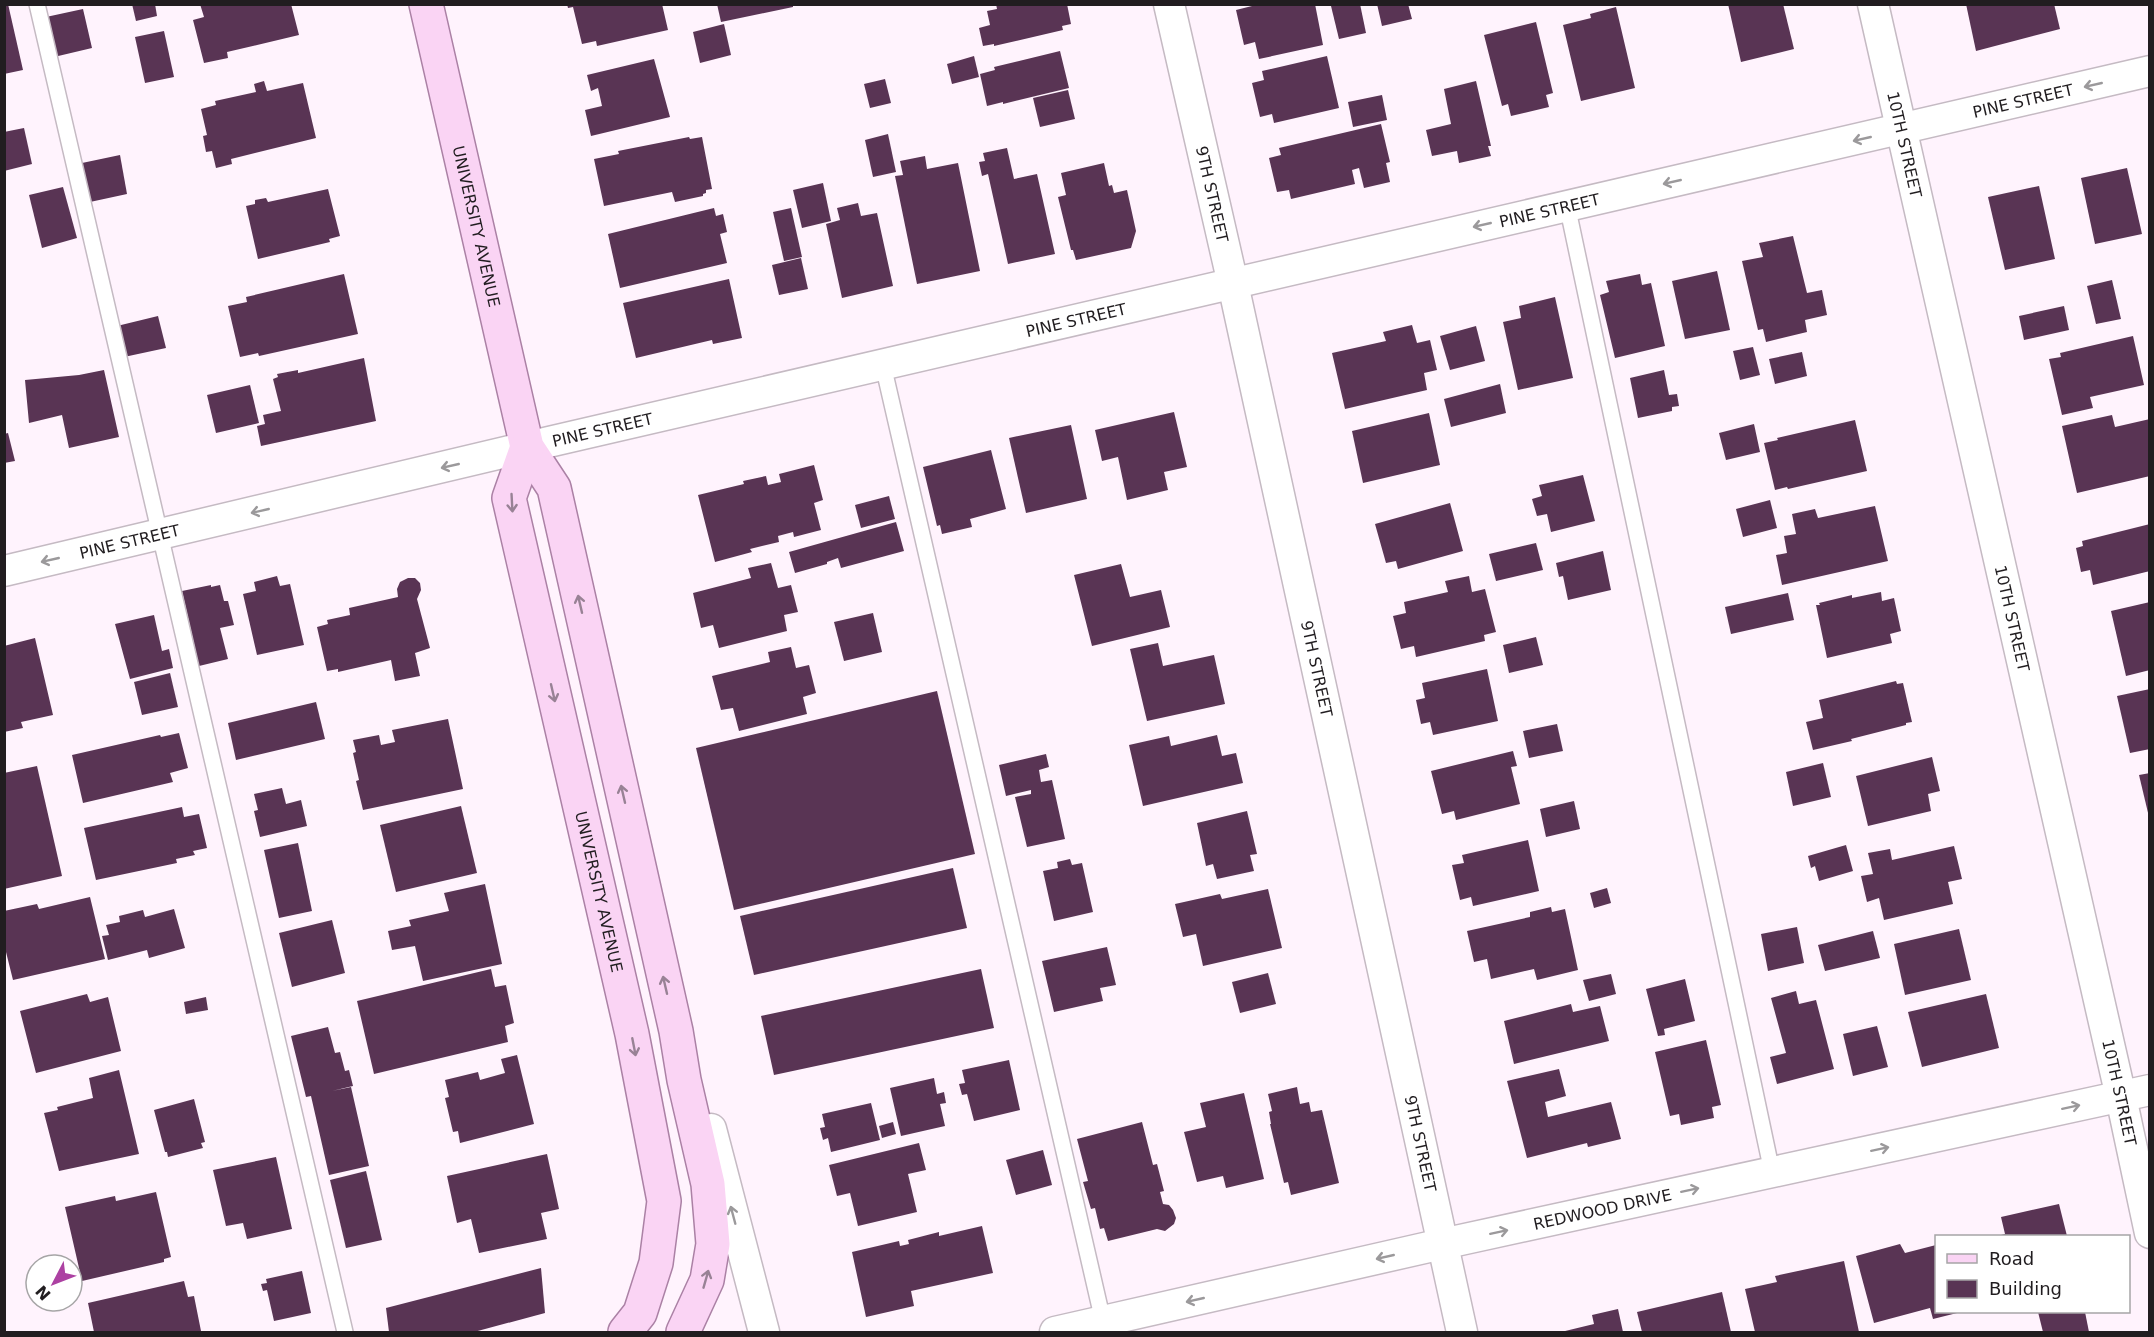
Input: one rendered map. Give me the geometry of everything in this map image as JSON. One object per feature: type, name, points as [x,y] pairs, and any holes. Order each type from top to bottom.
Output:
[{"type":"main road","name":"UNIVERSITY AVENUE","points":[[426,4],[527,447],[556,494],[708,1184],[713,1244],[707,1280],[683,1332]]},
{"type":"main road","name":"UNIVERSITY AVENUE","points":[[527,447],[509,498],[632,1034],[664,1201],[656,1263],[640,1313],[624,1332]]},
{"type":"street","name":"9TH STREET","points":[[1169,4],[1233,284],[1462,1332]]},
{"type":"street","name":"10TH STREET","points":[[1873,4],[2135,1093],[2150,1233]]},
{"type":"street","name":"PINE STREET","points":[[4,571],[527,447],[2150,71]]},
{"type":"street","name":"UNIVERSITY AVENUE","points":[[676,1031],[696,1072],[764,1332]]},
{"type":"street","name":"REDWOOD DRIVE","points":[[1055,1332],[1442,1244],[2135,1093]]},
{"type":"lane","points":[[37,4],[345,1332]]},
{"type":"lane","points":[[1567,206],[1772,1172]]},
{"type":"lane","points":[[883,365],[1103,1321]]},
{"type":"building","points":[[4,4],[8,4],[23,70],[4,74]]},
{"type":"building","points":[[132,4],[155,4],[157,16],[136,21]]},
{"type":"building","points":[[200,4],[291,4],[299,35],[227,52],[228,58],[204,63],[193,20],[204,17]]},
{"type":"building","points":[[567,4],[662,4],[668,30],[597,46],[596,41],[582,44],[573,7],[568,8]]},
{"type":"building","points":[[717,4],[793,4],[793,7],[721,22]]},
{"type":"building","points":[[996,4],[1067,4],[1071,24],[1062,26],[1063,30],[994,46],[994,44],[983,46],[979,28],[990,25],[987,11],[997,9]]},
{"type":"building","points":[[1260,4],[1315,4],[1323,45],[1259,59],[1255,42],[1244,45],[1236,10]]},
{"type":"building","points":[[1360,4],[1366,33],[1339,39],[1331,6]]},
{"type":"building","points":[[1377,4],[1408,4],[1412,19],[1382,26]]},
{"type":"building","points":[[1728,4],[1783,4],[1794,49],[1741,62]]},
{"type":"building","points":[[1966,4],[2054,4],[2060,29],[1976,51]]},
{"type":"building","points":[[1616,7],[1635,88],[1581,101],[1563,25],[1591,18],[1590,14]]},
{"type":"building","points":[[83,9],[92,48],[54,57],[46,17]]},
{"type":"building","points":[[1536,22],[1553,93],[1546,95],[1549,107],[1511,116],[1508,104],[1502,106],[1484,35]]},
{"type":"building","points":[[724,24],[731,55],[700,63],[693,32]]},
{"type":"building","points":[[164,31],[174,77],[145,83],[135,37]]},
{"type":"building","points":[[1060,51],[1069,88],[987,106],[980,74],[995,70],[994,67]]},
{"type":"building","points":[[974,56],[979,77],[952,84],[947,64]]},
{"type":"building","points":[[1327,56],[1339,108],[1274,123],[1272,114],[1260,117],[1252,83],[1264,80],[1262,71]]},
{"type":"building","points":[[654,59],[670,117],[591,136],[585,110],[602,106],[598,88],[591,91],[587,75]]},
{"type":"building","points":[[885,79],[891,103],[870,108],[864,84]]},
{"type":"building","points":[[264,81],[267,91],[303,83],[316,138],[231,159],[232,164],[216,168],[212,151],[206,152],[203,136],[207,135],[201,109],[216,105],[215,101],[256,92],[254,84]]},
{"type":"building","points":[[1476,81],[1491,146],[1488,146],[1491,156],[1459,163],[1457,151],[1432,156],[1426,130],[1451,124],[1444,89]]},
{"type":"building","points":[[1068,90],[1075,119],[1040,127],[1033,98]]},
{"type":"building","points":[[1382,95],[1387,120],[1353,127],[1348,102]]},
{"type":"building","points":[[1381,124],[1390,162],[1386,163],[1390,182],[1364,188],[1359,168],[1352,170],[1355,184],[1291,199],[1289,190],[1277,192],[1269,158],[1281,155],[1279,148]]},
{"type":"building","points":[[24,128],[32,164],[4,171],[4,132]]},
{"type":"building","points":[[888,134],[896,172],[873,177],[865,140]]},
{"type":"building","points":[[689,137],[690,139],[702,137],[712,189],[706,190],[703,196],[675,202],[672,192],[604,206],[594,159],[619,154],[618,151]]},
{"type":"building","points":[[1007,148],[1014,179],[1037,174],[1055,254],[1008,264],[988,174],[982,176],[979,162],[985,161],[983,153]]},
{"type":"building","points":[[120,155],[127,194],[90,202],[82,163]]},
{"type":"building","points":[[925,156],[927,169],[958,163],[980,271],[917,284],[895,176],[903,175],[900,161]]},
{"type":"building","points":[[1104,163],[1109,186],[1112,185],[1114,193],[1127,190],[1136,231],[1131,248],[1076,260],[1071,250],[1058,197],[1066,195],[1061,173]]},
{"type":"building","points":[[2127,168],[2142,234],[2095,244],[2081,178]]},
{"type":"building","points":[[823,183],[831,221],[802,228],[793,190]]},
{"type":"building","points":[[2039,186],[2055,259],[2005,270],[1988,197]]},
{"type":"building","points":[[63,187],[77,238],[42,248],[29,195]]},
{"type":"building","points":[[328,189],[340,236],[329,239],[330,242],[258,259],[246,206],[255,204],[255,200],[266,198],[268,202]]},
{"type":"building","points":[[858,203],[861,216],[877,213],[893,286],[842,298],[826,224],[840,220],[837,208]]},
{"type":"building","points":[[714,208],[716,216],[723,214],[727,232],[720,234],[727,263],[620,288],[608,234]]},
{"type":"building","points":[[791,208],[802,257],[784,261],[773,212]]},
{"type":"building","points":[[1793,236],[1807,293],[1822,290],[1827,315],[1805,320],[1807,332],[1766,342],[1763,329],[1758,330],[1742,261],[1763,257],[1759,243]]},
{"type":"building","points":[[801,258],[808,289],[779,295],[772,265]]},
{"type":"building","points":[[1717,271],[1730,330],[1685,339],[1672,281]]},
{"type":"building","points":[[344,274],[358,334],[259,356],[258,353],[240,357],[228,306],[247,302],[246,297]]},
{"type":"building","points":[[1640,274],[1642,285],[1651,283],[1665,346],[1615,358],[1600,295],[1609,292],[1606,281]]},
{"type":"building","points":[[729,279],[742,338],[713,344],[712,340],[636,358],[623,303]]},
{"type":"building","points":[[2112,280],[2121,319],[2096,324],[2087,286]]},
{"type":"building","points":[[1555,297],[1573,378],[1518,390],[1503,322],[1521,318],[1519,306]]},
{"type":"building","points":[[2064,306],[2069,330],[2024,340],[2019,316]]},
{"type":"building","points":[[158,316],[166,348],[124,357],[117,326]]},
{"type":"building","points":[[1412,325],[1417,343],[1430,340],[1437,370],[1424,373],[1427,390],[1345,409],[1332,353],[1386,341],[1383,332]]},
{"type":"building","points":[[1476,326],[1485,361],[1450,370],[1440,336]]},
{"type":"building","points":[[2133,336],[2144,385],[2090,397],[2093,408],[2062,415],[2049,359],[2061,357],[2060,353]]},
{"type":"building","points":[[1753,347],[1760,375],[1740,380],[1733,351]]},
{"type":"building","points":[[1802,352],[1807,376],[1775,384],[1769,359]]},
{"type":"building","points":[[364,358],[376,421],[261,446],[257,426],[265,424],[263,415],[281,411],[273,379],[278,377],[277,374],[298,370],[298,373]]},
{"type":"building","points":[[104,370],[119,437],[69,448],[62,415],[29,423],[25,380],[79,375]]},
{"type":"building","points":[[1664,370],[1669,395],[1677,394],[1679,406],[1672,407],[1672,411],[1638,418],[1630,378]]},
{"type":"building","points":[[1500,384],[1506,413],[1451,427],[1444,399]]},
{"type":"building","points":[[250,385],[259,423],[216,433],[207,395]]},
{"type":"building","points":[[1174,412],[1187,467],[1164,472],[1168,490],[1127,500],[1118,457],[1102,461],[1095,430]]},
{"type":"building","points":[[1429,413],[1440,465],[1363,483],[1352,431]]},
{"type":"building","points":[[2112,415],[2115,427],[2150,419],[2150,476],[2077,493],[2062,426]]},
{"type":"building","points":[[1855,420],[1867,471],[1775,490],[1764,443]]},
{"type":"building","points":[[1754,424],[1760,452],[1726,460],[1719,433]]},
{"type":"building","points":[[1071,425],[1087,499],[1026,513],[1009,438]]},
{"type":"building","points":[[8,433],[15,461],[4,463],[4,434]]},
{"type":"building","points":[[991,450],[1006,509],[970,519],[972,527],[942,534],[940,525],[937,526],[923,467]]},
{"type":"building","points":[[814,465],[823,500],[814,503],[821,530],[794,537],[793,532],[778,536],[779,542],[750,549],[752,552],[715,562],[698,495],[766,476],[768,485],[781,482],[779,474]]},
{"type":"building","points":[[1583,475],[1595,521],[1551,532],[1547,514],[1537,516],[1532,499],[1542,496],[1539,485]]},
{"type":"building","points":[[889,496],[895,519],[861,528],[855,505]]},
{"type":"building","points":[[1770,500],[1777,528],[1743,537],[1736,509]]},
{"type":"building","points":[[1450,503],[1463,551],[1398,569],[1396,561],[1386,563],[1375,524]]},
{"type":"building","points":[[1875,506],[1888,561],[1782,585],[1776,555],[1787,553],[1784,536],[1796,534],[1792,514],[1815,509],[1818,518]]},
{"type":"building","points":[[896,522],[904,551],[841,568],[838,558],[827,564],[795,573],[789,552]]},
{"type":"building","points":[[2150,524],[2150,571],[2093,585],[2090,570],[2081,572],[2076,548],[2083,546],[2082,541]]},
{"type":"building","points":[[1536,543],[1543,570],[1496,581],[1489,554]]},
{"type":"building","points":[[1603,551],[1611,590],[1568,600],[1563,576],[1559,577],[1556,563]]},
{"type":"building","points":[[771,563],[778,588],[791,585],[798,612],[784,615],[787,631],[719,648],[713,625],[701,628],[693,593],[751,578],[748,568]]},
{"type":"building","points":[[1121,564],[1130,597],[1161,590],[1170,627],[1092,646],[1074,575]]},
{"type":"building","points":[[277,576],[280,586],[290,584],[304,645],[257,655],[243,594],[256,591],[254,582]]},
{"type":"building","points":[[1469,576],[1472,592],[1485,589],[1496,632],[1484,635],[1485,641],[1416,657],[1414,646],[1401,649],[1393,616],[1406,613],[1404,602],[1448,592],[1445,581]]},
{"type":"building","points":[[408,578],[415,578],[420,583],[421,590],[417,599],[430,648],[415,653],[420,676],[395,681],[391,660],[338,672],[338,669],[327,671],[317,627],[328,624],[327,620],[350,615],[349,608],[398,597],[397,589],[400,582]]},
{"type":"building","points":[[211,585],[211,587],[220,585],[224,601],[228,601],[234,625],[220,628],[228,659],[199,666],[182,591]]},
{"type":"building","points":[[1881,592],[1882,601],[1894,598],[1901,631],[1890,634],[1892,643],[1827,658],[1816,605],[1852,595],[1852,598]]},
{"type":"building","points":[[1788,593],[1794,620],[1731,634],[1725,607]]},
{"type":"building","points":[[2150,602],[2150,670],[2126,676],[2111,611]]},
{"type":"building","points":[[873,613],[882,652],[844,661],[834,622]]},
{"type":"building","points":[[154,615],[162,651],[169,649],[173,668],[130,679],[115,624]]},
{"type":"building","points":[[1536,637],[1543,665],[1509,673],[1503,645]]},
{"type":"building","points":[[35,638],[53,715],[21,722],[23,728],[4,732],[4,646]]},
{"type":"building","points":[[1158,643],[1163,666],[1214,655],[1225,704],[1147,721],[1130,649]]},
{"type":"building","points":[[791,647],[796,668],[809,665],[816,693],[803,697],[807,714],[739,731],[733,708],[721,710],[712,676],[770,662],[768,652]]},
{"type":"building","points":[[1487,669],[1498,721],[1433,735],[1430,722],[1421,724],[1416,700],[1425,698],[1422,683]]},
{"type":"building","points":[[170,673],[178,707],[142,715],[134,682]]},
{"type":"building","points":[[1896,681],[1897,684],[1903,683],[1912,722],[1851,739],[1852,741],[1813,750],[1806,722],[1823,718],[1819,700]]},
{"type":"building","points":[[2150,689],[2150,749],[2130,753],[2117,696]]},
{"type":"building","points":[[937,691],[975,854],[734,910],[696,748]]},
{"type":"building","points":[[316,702],[325,739],[236,760],[228,723]]},
{"type":"building","points":[[448,719],[463,789],[363,810],[356,781],[359,780],[353,753],[356,752],[353,740],[379,735],[381,745],[395,742],[392,730]]},
{"type":"building","points":[[1557,724],[1563,751],[1529,758],[1523,731]]},
{"type":"building","points":[[179,733],[188,768],[170,773],[173,782],[83,803],[72,755],[160,735],[161,737]]},
{"type":"building","points":[[1217,735],[1222,756],[1236,753],[1243,783],[1143,806],[1129,745],[1169,736],[1171,746]]},
{"type":"building","points":[[1513,751],[1517,766],[1511,767],[1520,804],[1456,820],[1454,811],[1442,814],[1431,771]]},
{"type":"building","points":[[1046,754],[1049,767],[1039,770],[1041,782],[1052,780],[1065,839],[1027,847],[1015,797],[1031,794],[1031,790],[1006,796],[999,765]]},
{"type":"building","points":[[1932,757],[1940,791],[1928,794],[1931,811],[1868,826],[1856,776]]},
{"type":"building","points":[[1823,763],[1831,797],[1793,806],[1786,772]]},
{"type":"building","points":[[37,766],[62,876],[4,889],[4,773]]},
{"type":"building","points":[[2150,773],[2150,817],[2149,817],[2139,775]]},
{"type":"building","points":[[282,788],[286,804],[301,800],[307,826],[260,837],[254,811],[258,810],[254,794]]},
{"type":"building","points":[[1574,801],[1580,829],[1546,837],[1540,809]]},
{"type":"building","points":[[461,806],[477,873],[396,892],[380,825]]},
{"type":"building","points":[[182,807],[184,817],[199,814],[207,848],[193,851],[195,855],[176,859],[177,863],[96,880],[84,828]]},
{"type":"building","points":[[1247,811],[1257,854],[1250,855],[1254,871],[1217,879],[1213,864],[1206,866],[1197,823]]},
{"type":"building","points":[[1528,840],[1539,891],[1473,906],[1471,897],[1460,900],[1452,865],[1464,863],[1462,855]]},
{"type":"building","points":[[298,843],[312,911],[279,918],[264,850]]},
{"type":"building","points":[[1846,845],[1853,871],[1819,881],[1815,866],[1811,868],[1808,856]]},
{"type":"building","points":[[1954,846],[1962,879],[1948,882],[1953,904],[1884,920],[1879,898],[1867,902],[1861,876],[1873,874],[1868,853],[1890,849],[1892,860]]},
{"type":"building","points":[[1070,859],[1072,865],[1082,863],[1093,912],[1054,921],[1043,871],[1058,868],[1057,862]]},
{"type":"building","points":[[953,868],[967,928],[754,975],[740,916]]},
{"type":"building","points":[[485,884],[502,964],[423,981],[415,946],[392,950],[388,931],[411,926],[409,920],[449,911],[444,893]]},
{"type":"building","points":[[1607,888],[1611,903],[1594,908],[1590,893]]},
{"type":"building","points":[[1268,889],[1282,948],[1203,966],[1196,934],[1183,937],[1175,904],[1220,894],[1222,899]]},
{"type":"building","points":[[90,897],[105,959],[13,980],[4,944],[4,911],[37,904],[39,909]]},
{"type":"building","points":[[1551,907],[1552,912],[1565,909],[1578,970],[1537,980],[1534,969],[1491,979],[1487,959],[1474,962],[1467,931],[1530,917],[1530,912]]},
{"type":"building","points":[[174,909],[185,948],[149,958],[147,950],[108,960],[102,936],[109,935],[106,925],[120,922],[119,916],[143,910],[145,917]]},
{"type":"building","points":[[332,920],[345,973],[292,987],[279,933]]},
{"type":"building","points":[[1797,927],[1804,963],[1768,971],[1761,934]]},
{"type":"building","points":[[1959,929],[1971,980],[1905,995],[1894,944]]},
{"type":"building","points":[[1873,931],[1880,958],[1825,971],[1818,945]]},
{"type":"building","points":[[1107,947],[1116,985],[1100,988],[1103,1001],[1054,1012],[1042,961]]},
{"type":"building","points":[[491,969],[495,987],[506,985],[514,1023],[505,1026],[508,1042],[374,1074],[357,1001]]},
{"type":"building","points":[[981,969],[994,1028],[774,1075],[761,1016]]},
{"type":"building","points":[[1268,973],[1276,1004],[1240,1013],[1232,982]]},
{"type":"building","points":[[1611,974],[1616,994],[1589,1001],[1583,980]]},
{"type":"building","points":[[1685,979],[1695,1021],[1664,1029],[1665,1035],[1658,1036],[1646,989]]},
{"type":"building","points":[[1796,991],[1799,1004],[1816,1000],[1834,1069],[1777,1084],[1770,1057],[1786,1053],[1771,998]]},
{"type":"building","points":[[87,994],[90,1002],[108,997],[121,1051],[36,1073],[20,1011]]},
{"type":"building","points":[[1986,994],[1999,1048],[1922,1067],[1908,1012]]},
{"type":"building","points":[[206,997],[208,1010],[186,1014],[184,1002]]},
{"type":"building","points":[[1571,1004],[1573,1012],[1600,1006],[1609,1041],[1514,1064],[1504,1021]]},
{"type":"building","points":[[1877,1026],[1888,1067],[1853,1076],[1843,1034]]},
{"type":"building","points":[[328,1027],[335,1053],[340,1052],[345,1071],[349,1070],[353,1086],[332,1091],[351,1087],[369,1166],[329,1175],[311,1096],[306,1097],[291,1036]]},
{"type":"building","points":[[1706,1040],[1721,1105],[1712,1107],[1714,1118],[1681,1125],[1679,1114],[1670,1116],[1655,1052]]},
{"type":"building","points":[[517,1055],[534,1124],[460,1143],[458,1131],[453,1132],[445,1098],[449,1097],[445,1080],[478,1072],[480,1080],[505,1073],[501,1059]]},
{"type":"building","points":[[1009,1060],[1020,1110],[974,1121],[967,1094],[962,1095],[959,1084],[965,1083],[962,1070]]},
{"type":"building","points":[[1559,1069],[1566,1096],[1545,1102],[1548,1117],[1611,1102],[1621,1139],[1588,1147],[1587,1143],[1527,1158],[1507,1081]]},
{"type":"building","points":[[119,1070],[139,1154],[59,1171],[44,1113],[58,1110],[57,1107],[93,1098],[89,1078]]},
{"type":"building","points":[[934,1078],[937,1094],[944,1092],[946,1103],[940,1104],[945,1126],[901,1136],[890,1088]]},
{"type":"building","points":[[1297,1087],[1300,1104],[1309,1102],[1311,1112],[1322,1110],[1339,1183],[1291,1195],[1288,1182],[1284,1183],[1270,1124],[1269,1112],[1272,1111],[1268,1094]]},
{"type":"building","points":[[1244,1093],[1264,1179],[1226,1188],[1223,1176],[1197,1182],[1184,1132],[1206,1127],[1200,1103]]},
{"type":"building","points":[[194,1099],[205,1142],[201,1143],[203,1148],[168,1157],[154,1110]]},
{"type":"building","points":[[871,1103],[880,1140],[831,1152],[828,1138],[823,1140],[820,1128],[825,1127],[822,1114]]},
{"type":"building","points":[[893,1122],[896,1134],[882,1138],[879,1126]]},
{"type":"building","points":[[1142,1122],[1153,1165],[1157,1164],[1164,1191],[1160,1192],[1163,1204],[1169,1205],[1176,1218],[1174,1224],[1165,1231],[1157,1229],[1108,1241],[1104,1228],[1100,1229],[1095,1208],[1091,1209],[1083,1182],[1088,1181],[1077,1139]]},
{"type":"building","points":[[919,1143],[926,1170],[908,1174],[917,1212],[858,1226],[850,1193],[837,1196],[829,1165]]},
{"type":"building","points":[[1043,1150],[1052,1185],[1016,1195],[1006,1160]]},
{"type":"building","points":[[547,1154],[559,1209],[541,1213],[547,1239],[479,1253],[471,1219],[457,1223],[447,1176]]},
{"type":"building","points":[[276,1157],[292,1229],[247,1239],[243,1223],[226,1226],[213,1170]]},
{"type":"building","points":[[366,1171],[382,1240],[346,1248],[330,1180]]},
{"type":"building","points":[[156,1192],[171,1257],[164,1259],[164,1262],[84,1281],[84,1253],[76,1253],[65,1207],[115,1196],[116,1201]]},
{"type":"building","points":[[2059,1204],[2067,1235],[2001,1235],[2005,1234],[2001,1217]]},
{"type":"building","points":[[982,1226],[993,1273],[911,1291],[914,1306],[866,1317],[852,1252],[899,1241],[900,1246],[909,1244],[908,1240],[939,1232],[939,1236]]},
{"type":"building","points":[[1900,1244],[1905,1253],[1935,1245],[1935,1313],[1957,1313],[1933,1319],[1930,1308],[1874,1323],[1856,1256]]},
{"type":"building","points":[[1844,1261],[1859,1332],[1755,1332],[1745,1289],[1777,1282],[1775,1276]]},
{"type":"building","points":[[541,1268],[545,1313],[474,1332],[389,1332],[386,1308]]},
{"type":"building","points":[[302,1271],[311,1313],[274,1321],[267,1290],[263,1291],[261,1284],[267,1283],[266,1279]]},
{"type":"building","points":[[184,1281],[188,1297],[194,1296],[201,1331],[94,1332],[88,1303]]},
{"type":"building","points":[[1722,1292],[1731,1332],[1642,1332],[1637,1312]]},
{"type":"building","points":[[1618,1309],[1623,1332],[1561,1332],[1594,1324],[1592,1315]]},
{"type":"building","points":[[2038,1313],[2085,1313],[2089,1332],[2043,1332]]}]
